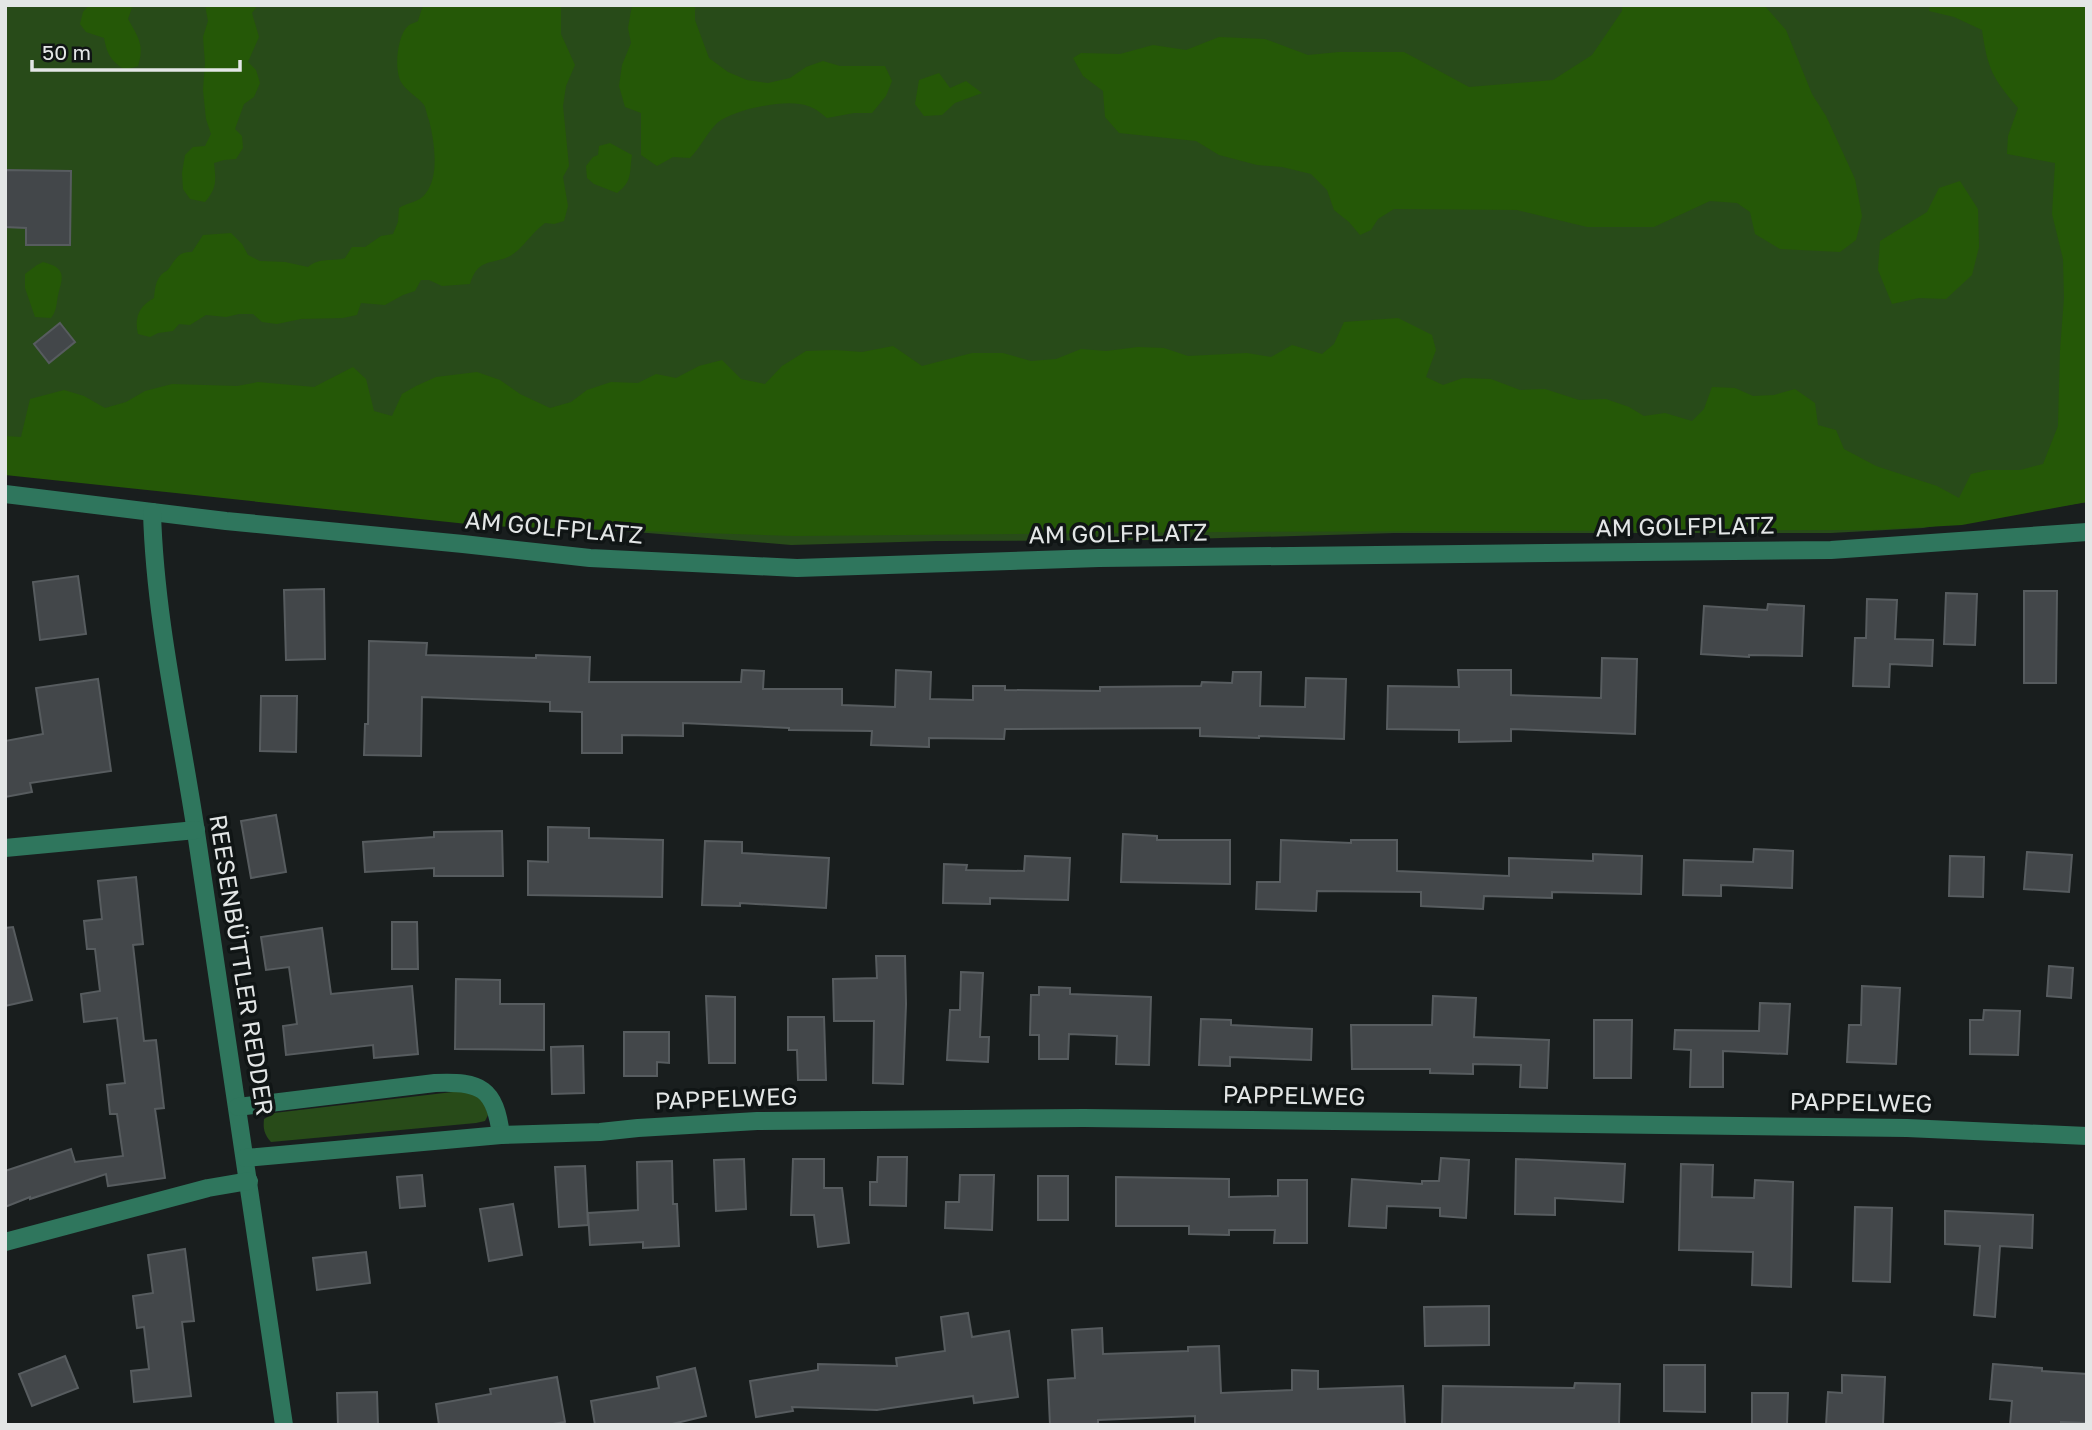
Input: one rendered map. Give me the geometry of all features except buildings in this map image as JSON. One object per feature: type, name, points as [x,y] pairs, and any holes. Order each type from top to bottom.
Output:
[{"type":"street","name":"AM GOLFPLATZ","points":[[5,494],[226,521],[590,558],[797,568],[1099,558],[1831,550],[2087,532]]},
{"type":"street","name":"REESENBÜTTLER REDDER","points":[[152,512],[164,645],[196,830],[284,1425]]},
{"type":"street","points":[[5,848],[196,830]]},
{"type":"street","points":[[238,1107],[460,1082],[477,1086],[489,1096],[498,1114],[501,1135]]},
{"type":"street","name":"PAPPELWEG","points":[[246,1158],[501,1135],[600,1132],[757,1121],[1084,1118],[1894,1128],[2087,1136]]},
{"type":"street","points":[[5,1242],[208,1188],[249,1181]]},
{"type":"green space","points":[[5,5],[2087,5],[2087,502],[1923,528],[1831,533],[1395,533],[1155,540],[791,545],[456,517],[5,471]]},
{"type":"green space","points":[[89,5],[133,5],[128,19],[141,47],[138,66],[125,70],[110,57],[104,38],[86,32],[80,24],[83,12]]},
{"type":"green space","points":[[205,5],[258,5],[252,13],[259,37],[248,62],[256,70],[260,83],[254,97],[244,104],[235,129],[242,136],[243,148],[236,159],[214,163],[215,184],[205,202],[190,199],[183,189],[182,173],[185,155],[193,147],[205,146],[211,134],[206,119],[203,90],[203,37],[208,21]]},
{"type":"green space","points":[[423,5],[561,5],[561,34],[575,65],[566,86],[563,106],[569,166],[563,177],[568,206],[564,221],[545,223],[510,256],[478,268],[470,284],[442,286],[429,280],[421,280],[415,291],[385,305],[361,303],[357,315],[301,319],[277,324],[262,322],[253,314],[226,317],[206,315],[190,325],[179,324],[173,331],[150,337],[138,334],[139,313],[154,298],[159,278],[179,256],[192,252],[203,235],[231,233],[248,255],[260,261],[285,262],[308,267],[321,261],[345,258],[352,247],[365,247],[381,236],[393,234],[398,222],[399,208],[423,196],[433,177],[433,137],[425,106],[403,85],[398,69],[401,37],[408,26],[418,21]]},
{"type":"green space","points":[[632,5],[695,5],[695,20],[709,58],[728,72],[747,80],[768,83],[790,78],[806,67],[823,61],[840,66],[885,66],[892,81],[886,96],[872,113],[827,118],[811,107],[788,103],[748,109],[717,123],[690,158],[673,157],[657,166],[641,155],[641,113],[625,107],[619,86],[622,65],[631,43],[628,28]]},
{"type":"green space","points":[[1622,5],[1764,5],[1786,30],[1812,94],[1826,116],[1855,179],[1862,216],[1856,240],[1840,252],[1780,249],[1755,234],[1750,212],[1737,203],[1710,201],[1654,227],[1587,227],[1517,210],[1394,209],[1378,219],[1371,230],[1360,235],[1334,210],[1327,190],[1311,174],[1282,167],[1257,165],[1219,155],[1196,141],[1119,133],[1105,117],[1103,91],[1083,76],[1073,58],[1081,53],[1120,54],[1153,45],[1186,50],[1219,37],[1265,39],[1308,55],[1404,52],[1469,87],[1553,80],[1592,55],[1622,11]]},
{"type":"green space","points":[[1930,5],[2087,5],[2087,502],[1962,525],[1873,530],[794,536],[486,526],[5,475],[5,436],[21,437],[30,399],[64,390],[84,396],[105,408],[126,402],[145,391],[172,384],[237,386],[258,382],[314,387],[353,367],[366,379],[374,411],[392,416],[402,394],[416,386],[436,377],[477,372],[500,380],[520,394],[550,408],[571,402],[587,390],[611,382],[638,383],[656,374],[676,378],[699,366],[722,360],[741,379],[765,384],[782,366],[806,351],[862,352],[893,346],[922,366],[972,353],[1003,353],[1031,361],[1056,359],[1081,349],[1106,351],[1138,347],[1164,348],[1188,356],[1247,353],[1271,357],[1292,345],[1322,354],[1334,344],[1344,322],[1398,318],[1432,335],[1436,350],[1426,377],[1443,385],[1463,378],[1491,379],[1520,390],[1545,389],[1579,400],[1606,399],[1644,416],[1665,413],[1692,421],[1704,409],[1712,387],[1735,388],[1753,396],[1774,395],[1795,389],[1815,403],[1818,425],[1836,430],[1844,449],[1876,466],[1937,486],[1959,498],[1971,474],[1988,470],[2020,470],[2043,464],[2058,426],[2064,298],[2063,259],[2052,214],[2055,163],[2007,154],[2008,136],[2018,108],[1993,72],[1986,55],[1982,30],[1954,17],[1929,11]]},
{"type":"green space","points":[[939,73],[950,88],[966,81],[982,93],[955,103],[942,115],[924,116],[915,104],[919,80]]},
{"type":"green space","points":[[610,143],[632,155],[628,180],[617,193],[594,184],[587,178],[586,166],[598,155],[599,146]]},
{"type":"green space","points":[[1960,181],[1978,209],[1979,247],[1972,275],[1946,299],[1919,298],[1892,304],[1878,270],[1880,241],[1927,212],[1939,188]]},
{"type":"green space","points":[[43,262],[54,266],[62,275],[56,308],[51,318],[35,317],[25,288],[25,274]]},
{"type":"green space","points":[[461,1091],[482,1097],[488,1115],[485,1121],[271,1142],[265,1134],[264,1119],[274,1113]]}]
